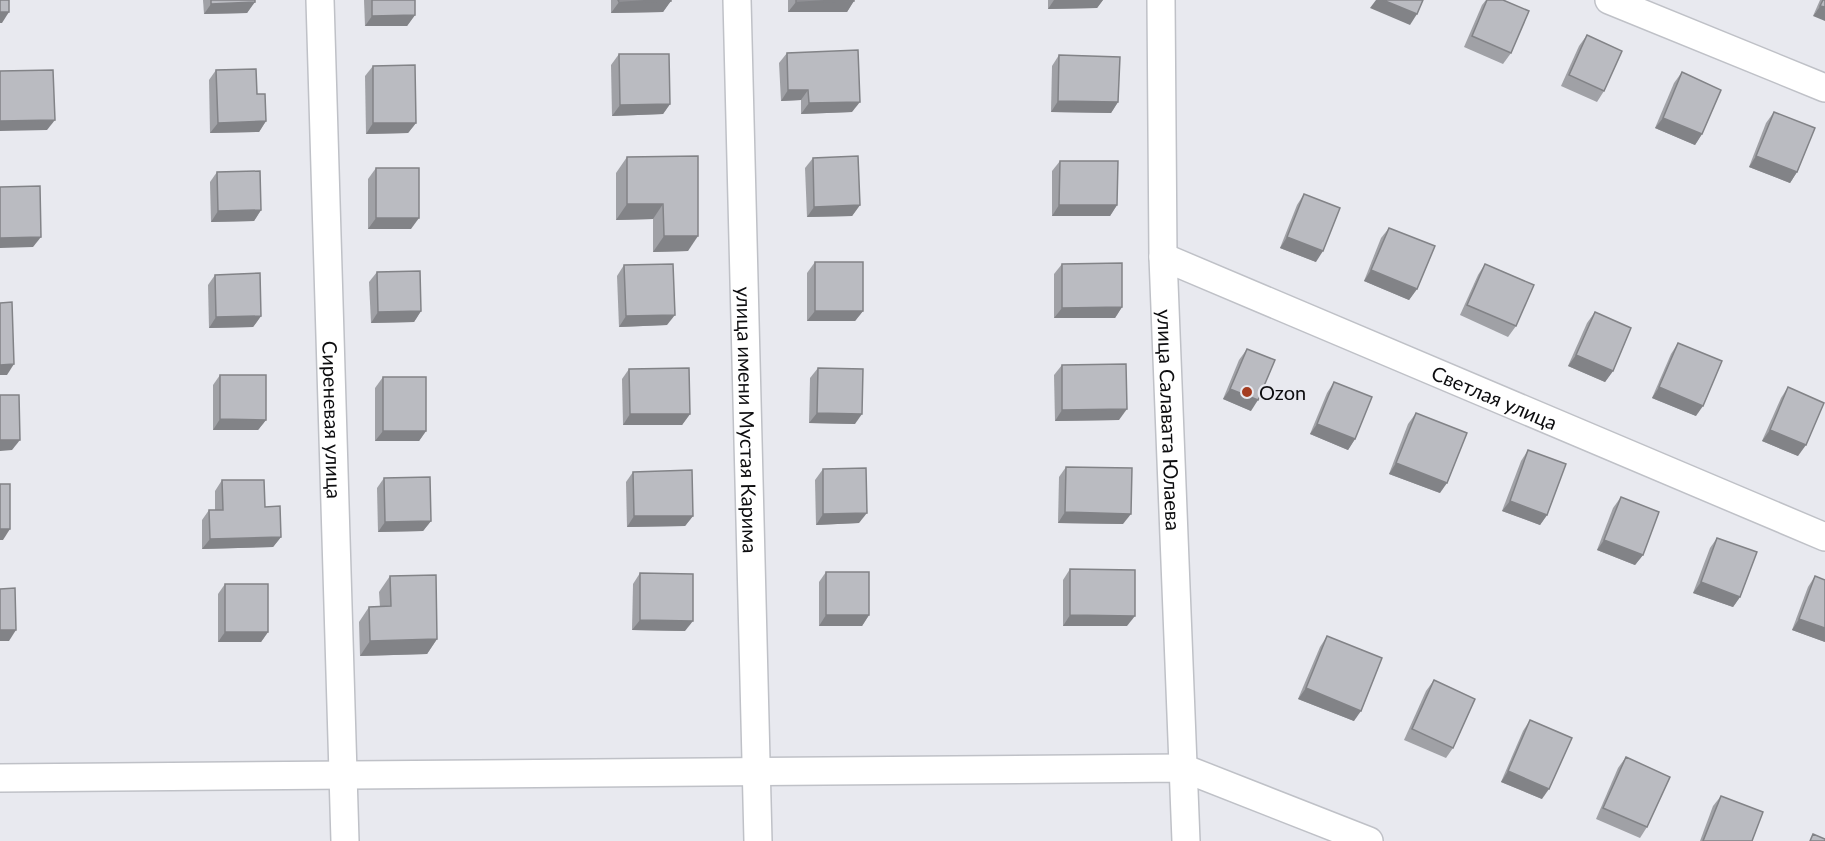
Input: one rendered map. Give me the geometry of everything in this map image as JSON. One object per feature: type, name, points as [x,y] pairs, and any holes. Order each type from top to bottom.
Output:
[{"type":"street","name":"Сиреневая улица","points":[[320,0],[345,841]]},
{"type":"street","name":"улица имени Мустая Карима","points":[[737,0],[758,841]]},
{"type":"street","name":"улица Салавата Юлаева","points":[[1161,0],[1163,257],[1186,841]]},
{"type":"street","points":[[1609,0],[1825,88]]},
{"type":"street","name":"Светлая улица","points":[[1163,257],[1825,537]]},
{"type":"street","points":[[0,777],[1183,768],[1369,841]]},
{"type":"building","points":[[0,0],[9,0],[9,12],[0,12]]},
{"type":"building","points":[[211,0],[255,0],[255,2],[211,4]]},
{"type":"building","points":[[372,0],[415,0],[415,15],[372,16]]},
{"type":"building","points":[[618,0],[671,0],[671,1],[619,2]]},
{"type":"building","points":[[796,0],[854,0],[854,1],[796,2]]},
{"type":"building","points":[[1383,0],[1423,0],[1417,14]]},
{"type":"building","points":[[1487,0],[1503,0],[1529,11],[1511,53],[1472,36]]},
{"type":"building","points":[[1825,0],[1825,7],[1820,6]]},
{"type":"building","points":[[1587,35],[1622,51],[1604,91],[1569,75]]},
{"type":"building","points":[[858,50],[860,102],[809,103],[808,90],[788,90],[787,53]]},
{"type":"building","points":[[619,54],[669,54],[670,104],[620,105]]},
{"type":"building","points":[[1059,55],[1120,57],[1118,102],[1058,101]]},
{"type":"building","points":[[415,65],[416,123],[373,123],[373,66]]},
{"type":"building","points":[[256,69],[257,94],[265,94],[266,121],[218,123],[216,70]]},
{"type":"building","points":[[53,70],[55,120],[0,121],[0,71]]},
{"type":"building","points":[[1682,72],[1721,90],[1702,134],[1663,118]]},
{"type":"building","points":[[1774,112],[1815,128],[1797,172],[1756,156]]},
{"type":"building","points":[[698,156],[698,236],[664,236],[663,204],[627,204],[627,157]]},
{"type":"building","points":[[858,156],[860,205],[814,207],[813,158]]},
{"type":"building","points":[[1060,161],[1118,161],[1117,205],[1059,205]]},
{"type":"building","points":[[376,168],[419,168],[419,218],[376,218]]},
{"type":"building","points":[[260,171],[261,210],[218,211],[217,172]]},
{"type":"building","points":[[40,186],[41,237],[0,238],[0,187]]},
{"type":"building","points":[[1304,194],[1340,208],[1323,251],[1287,237]]},
{"type":"building","points":[[1389,228],[1435,246],[1417,289],[1371,270]]},
{"type":"building","points":[[815,262],[863,262],[863,311],[815,311]]},
{"type":"building","points":[[1122,263],[1122,307],[1062,308],[1062,264]]},
{"type":"building","points":[[673,264],[675,315],[626,316],[624,265]]},
{"type":"building","points":[[1485,264],[1534,285],[1516,326],[1467,305]]},
{"type":"building","points":[[420,271],[421,311],[378,312],[377,272]]},
{"type":"building","points":[[260,273],[261,316],[216,317],[215,275]]},
{"type":"building","points":[[12,302],[14,364],[0,365],[0,303]]},
{"type":"building","points":[[1595,312],[1631,328],[1613,371],[1576,355]]},
{"type":"building","points":[[1678,343],[1722,361],[1703,406],[1659,387]]},
{"type":"building","points":[[1247,349],[1275,360],[1258,400],[1230,389]]},
{"type":"building","points":[[1126,364],[1127,409],[1062,410],[1062,365]]},
{"type":"building","points":[[689,368],[690,414],[630,414],[629,369]]},
{"type":"building","points":[[818,368],[863,369],[862,414],[817,413]]},
{"type":"building","points":[[220,375],[266,375],[266,420],[220,419]]},
{"type":"building","points":[[383,377],[426,377],[426,431],[383,431]]},
{"type":"building","points":[[1334,382],[1372,397],[1355,439],[1317,424]]},
{"type":"building","points":[[1788,387],[1824,403],[1806,445],[1770,430]]},
{"type":"building","points":[[0,395],[19,395],[20,440],[0,440]]},
{"type":"building","points":[[1416,413],[1467,433],[1447,483],[1396,463]]},
{"type":"building","points":[[1528,450],[1566,464],[1547,515],[1510,501]]},
{"type":"building","points":[[1066,467],[1132,468],[1131,514],[1065,512]]},
{"type":"building","points":[[866,468],[867,513],[823,514],[823,469]]},
{"type":"building","points":[[692,470],[693,516],[634,516],[633,472]]},
{"type":"building","points":[[430,477],[431,521],[385,522],[384,478]]},
{"type":"building","points":[[222,480],[264,480],[265,507],[280,506],[281,537],[210,539],[209,510],[223,510]]},
{"type":"building","points":[[0,484],[10,484],[10,529],[0,529]]},
{"type":"building","points":[[1621,497],[1659,512],[1643,555],[1604,540]]},
{"type":"building","points":[[1717,538],[1757,552],[1740,597],[1701,582]]},
{"type":"building","points":[[1070,569],[1135,570],[1135,616],[1070,615]]},
{"type":"building","points":[[826,572],[869,572],[869,615],[826,615]]},
{"type":"building","points":[[640,573],[693,574],[693,621],[640,620]]},
{"type":"building","points":[[436,575],[437,639],[370,641],[369,607],[391,606],[390,576]]},
{"type":"building","points":[[1815,576],[1825,580],[1825,628],[1799,619]]},
{"type":"building","points":[[225,584],[268,584],[268,632],[225,632]]},
{"type":"building","points":[[15,588],[16,630],[0,630],[0,589]]},
{"type":"building","points":[[1327,636],[1382,658],[1361,711],[1306,688]]},
{"type":"building","points":[[1434,680],[1475,699],[1453,748],[1412,729]]},
{"type":"building","points":[[1530,720],[1572,738],[1549,789],[1508,771]]},
{"type":"building","points":[[1626,757],[1670,777],[1647,827],[1603,808]]},
{"type":"building","points":[[1721,796],[1763,812],[1752,841],[1703,841]]},
{"type":"building","points":[[1813,834],[1825,839],[1825,841],[1810,841]]},
{"type":"place","name":"Ozon","points":[[1247,392]]}]
